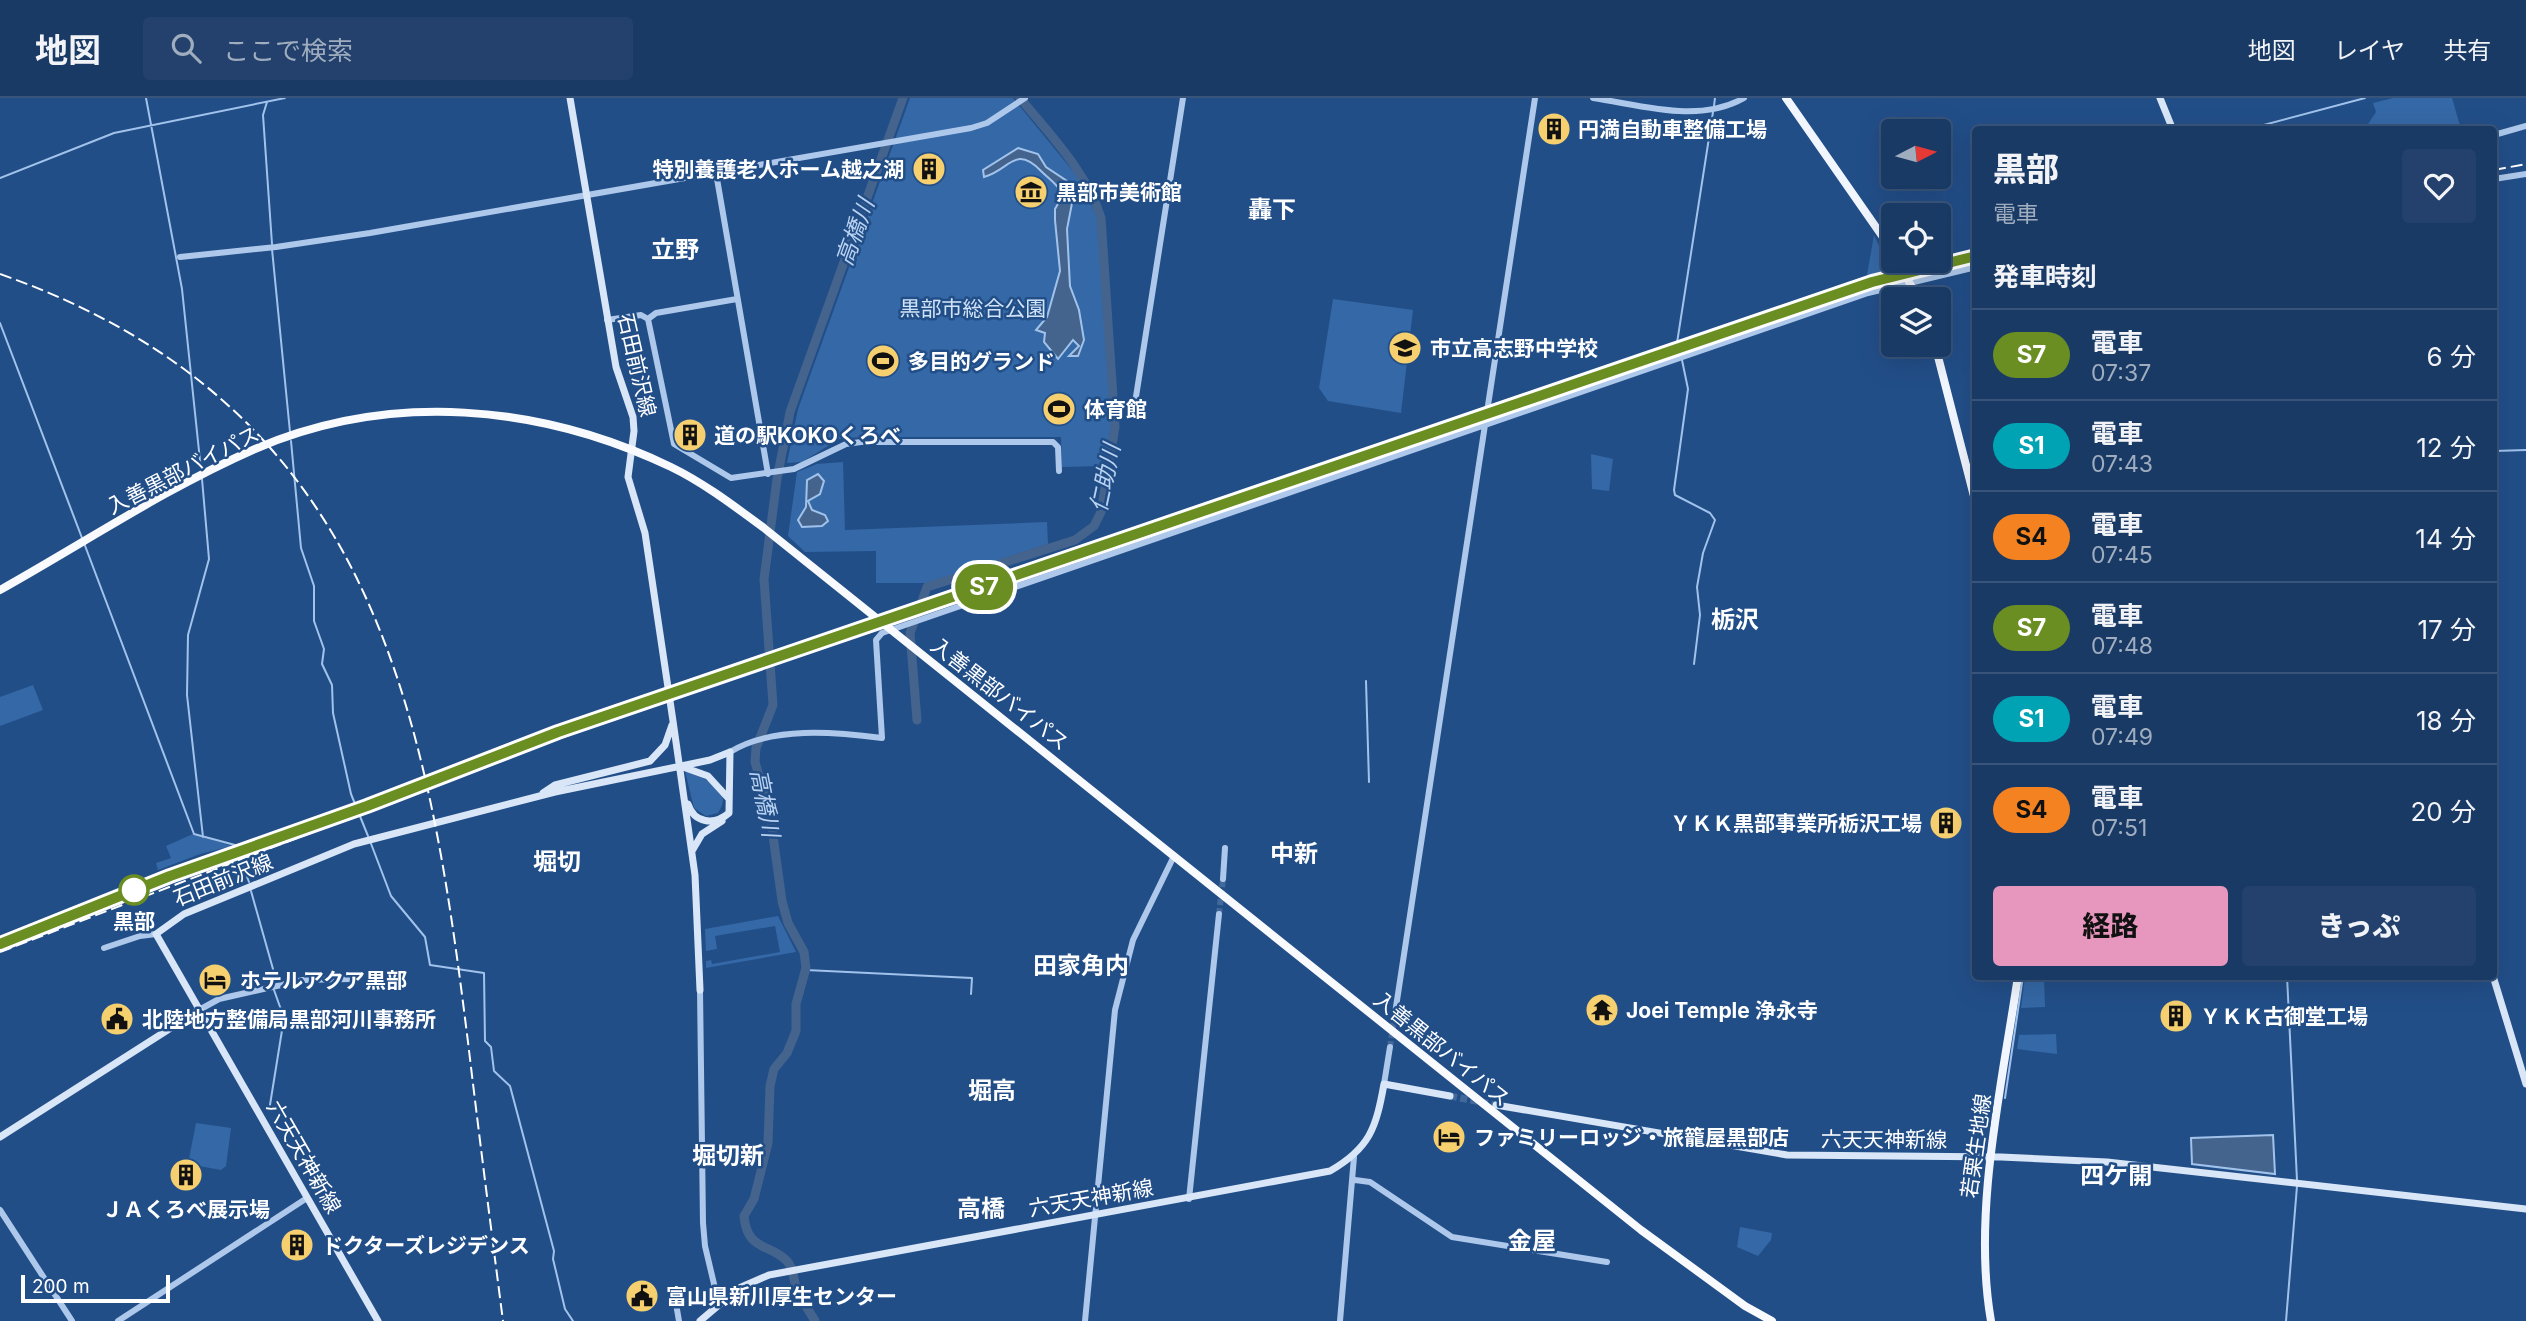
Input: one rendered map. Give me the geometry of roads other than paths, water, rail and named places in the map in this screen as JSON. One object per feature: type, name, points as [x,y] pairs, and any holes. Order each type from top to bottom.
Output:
[{"type":"highway","name":"入善黒部バイパス","points":[[0,590],[166,494],[256,449],[299,433],[374,416],[467,411],[554,424],[630,449],[672,468],[716,494],[783,542],[1173,858],[1641,1230],[1726,1293],[1772,1321]]},
{"type":"main road","name":"石田前沢線","points":[[570,98],[607,320],[620,384],[633,417],[635,431],[630,449],[628,477],[645,533],[692,852],[699,933],[700,990]]},
{"type":"main road","points":[[1786,98],[1881,234]]},
{"type":"main road","points":[[2160,98],[2171,126]]},
{"type":"main road","points":[[1939,357],[1972,488]]},
{"type":"main road","name":"石田前沢線","points":[[536,797],[555,785],[650,761],[661,751],[673,721]]},
{"type":"main road","name":"石田前沢線","points":[[156,934],[184,914],[354,844],[536,797],[710,760],[730,752]]},
{"type":"main road","points":[[692,852],[702,834],[721,823],[731,802],[727,763],[730,752]]},
{"type":"main road","points":[[679,767],[708,776],[731,802]]},
{"type":"main road","name":"石田前沢線","points":[[683,790],[694,817],[707,821],[724,817]]},
{"type":"main road","points":[[0,1138],[199,1010],[156,934]]},
{"type":"main road","name":"若栗生地線","points":[[1990,1321],[1984,1286],[1983,1236],[2017,980]]},
{"type":"main road","points":[[2494,980],[2526,1084]]},
{"type":"main road","name":"六天天神新線","points":[[199,1010],[378,1321]]},
{"type":"main road","points":[[1354,1157],[1371,1130],[1384,1084],[1450,1096]]},
{"type":"main road","name":"六天天神新線","points":[[1496,1105],[1787,1156],[1992,1157],[2158,1166],[2526,1209]]},
{"type":"main road","name":"六天天神新線","points":[[700,1321],[739,1288],[769,1275],[1308,1176],[1330,1171],[1354,1157]]},
{"type":"street","points":[[180,257],[276,247],[971,128],[1001,114],[1025,98]]},
{"type":"street","points":[[1135,402],[1183,98]]},
{"type":"street","points":[[1394,1020],[1535,98]]},
{"type":"street","points":[[1593,98],[1685,112],[1709,110],[1744,98]]},
{"type":"street","points":[[2497,134],[2526,126]]},
{"type":"street","points":[[716,173],[768,474]]},
{"type":"street","points":[[2497,179],[2526,174]]},
{"type":"street","points":[[730,752],[766,737],[882,738],[876,640],[882,633],[1868,293],[1972,268]]},
{"type":"street","points":[[648,318],[656,313],[737,299]]},
{"type":"street","points":[[607,320],[641,315],[648,318]]},
{"type":"street","points":[[648,318],[674,444],[731,478],[790,470],[846,444],[861,442],[1053,442],[1058,447],[1059,471]]},
{"type":"street","points":[[1223,879],[1225,848]]},
{"type":"street","points":[[1085,1321],[1115,1010],[1121,982],[1142,918],[1173,858]]},
{"type":"street","points":[[1189,1199],[1219,914]]},
{"type":"street","points":[[104,948],[156,934]]},
{"type":"street","points":[[199,1010],[219,999],[303,980],[350,979]]},
{"type":"street","points":[[700,990],[703,1223],[705,1246],[719,1305]]},
{"type":"street","points":[[1384,1084],[1390,1047]]},
{"type":"street","points":[[1340,1321],[1355,1180],[1354,1157]]},
{"type":"street","points":[[1355,1180],[1370,1182],[1452,1237],[1607,1262]]},
{"type":"street","points":[[118,1321],[307,1198]]},
{"type":"street","points":[[0,1210],[72,1321]]},
{"type":"street","points":[[674,1292],[679,1321]]},
{"type":"waterway","points":[[146,98],[182,289],[201,470]]},
{"type":"waterway","points":[[0,178],[114,133],[285,98]]},
{"type":"waterway","name":"高橋川","points":[[815,1321],[798,1291],[787,1261],[754,1241],[749,1235],[744,1216],[754,1199],[768,1143],[770,1086],[774,1069],[787,1053],[796,1031],[796,1004],[806,968],[804,952],[788,923],[782,901],[770,814],[755,762],[756,748],[773,705],[764,579],[777,479],[790,412],[903,98]]},
{"type":"waterway","name":"仁助川","points":[[917,720],[910,633],[927,587],[1075,540],[1094,526],[1101,512],[1115,427],[1101,218],[1095,201],[1077,170],[1020,98]]},
{"type":"waterway","points":[[1714,106],[1715,98]]},
{"type":"waterway","points":[[2260,126],[2365,98]]},
{"type":"waterway","points":[[267,102],[263,115],[272,244]]},
{"type":"waterway","points":[[1680,355],[1677,343],[1713,112]]},
{"type":"waterway","points":[[272,249],[290,432]]},
{"type":"waterway","points":[[0,323],[82,538]]},
{"type":"waterway","points":[[1682,360],[1688,389],[1675,495],[1710,513],[1715,520],[1703,553],[1697,587],[1700,615],[1694,664]]},
{"type":"waterway","points":[[291,441],[301,548],[314,586],[314,621],[324,649],[322,664],[332,685],[333,713],[351,794],[368,836]]},
{"type":"waterway","points":[[2497,451],[2526,450]]},
{"type":"waterway","points":[[202,479],[209,559],[188,635],[187,695],[203,837]]},
{"type":"waterway","points":[[84,543],[194,834],[235,845],[249,882]]},
{"type":"waterway","points":[[1366,681],[1369,782]]},
{"type":"waterway","points":[[370,841],[391,896],[425,937],[430,965],[484,973],[485,1041],[491,1047],[494,1071],[510,1086],[554,1251],[553,1259],[565,1309],[573,1321]]},
{"type":"waterway","points":[[251,891],[273,969],[273,984]]},
{"type":"waterway","points":[[806,970],[972,978],[971,994]]},
{"type":"waterway","points":[[2005,1098],[2022,980]]},
{"type":"waterway","points":[[2287,980],[2297,1180]]},
{"type":"waterway","points":[[269,1111],[284,1018],[274,990]]},
{"type":"waterway","points":[[2286,1321],[2297,1186]]},
{"type":"tunnel","points":[[1219,914],[1223,879]]},
{"type":"tunnel","points":[[1390,1047],[1394,1020]]},
{"type":"tunnel","points":[[1450,1096],[1496,1105]]},
{"type":"railway","points":[[2497,169],[2526,164]]},
{"type":"railway","points":[[0,952],[560,737],[1871,285],[1972,260]]},
{"type":"railway","points":[[0,274],[94,314],[138,338],[219,397],[289,470],[319,512],[353,571],[381,634],[404,700],[438,837],[450,906],[503,1321]]},
{"type":"train","name":"S7","points":[[0,944],[188,869],[367,806],[558,732],[1872,282],[1972,257]]},
{"type":"place","name":"円満自動車整備工場","points":[[1554,129]]},
{"type":"place","name":"特別養護老人ホーム越之湖","points":[[929,169]]},
{"type":"place","name":"黒部市美術館","points":[[1031,192]]},
{"type":"place","name":"市立高志野中学校","points":[[1405,348]]},
{"type":"place","name":"多目的グランド","points":[[883,361]]},
{"type":"place","name":"体育館","points":[[1059,409]]},
{"type":"place","name":"道の駅KOKOくろべ","points":[[690,435]]},
{"type":"place","name":"ＹＫＫ黒部事業所栃沢工場","points":[[1946,823]]},
{"type":"place","name":"黒部","points":[[134,890]]},
{"type":"place","name":"ホテルアクア黒部","points":[[215,980]]},
{"type":"place","name":"Joei Temple 浄永寺","points":[[1602,1010]]},
{"type":"place","name":"ＹＫＫ古御堂工場","points":[[2176,1016]]},
{"type":"place","name":"北陸地方整備局黒部河川事務所","points":[[117,1019]]},
{"type":"place","name":"ファミリーロッジ・旅籠屋黒部店","points":[[1449,1137]]},
{"type":"place","name":"ＪＡくろべ展示場","points":[[186,1175]]},
{"type":"place","name":"ドクターズレジデンス","points":[[297,1245]]},
{"type":"place","name":"富山県新川厚生センター","points":[[642,1296]]},
{"type":"district","name":"轟下","points":[[1272,209]]},
{"type":"district","name":"立野","points":[[675,249]]},
{"type":"district","name":"栃沢","points":[[1735,619]]},
{"type":"district","name":"中新","points":[[1294,853]]},
{"type":"district","name":"堀切","points":[[557,861]]},
{"type":"district","name":"田家角内","points":[[1081,965]]},
{"type":"district","name":"堀高","points":[[992,1090]]},
{"type":"district","name":"堀切新","points":[[728,1155]]},
{"type":"district","name":"四ケ開","points":[[2116,1175]]},
{"type":"district","name":"高橋","points":[[981,1208]]},
{"type":"district","name":"金屋","points":[[1532,1240]]},
{"type":"park label","name":"黒部市総合公園","points":[[973,308]]}]
